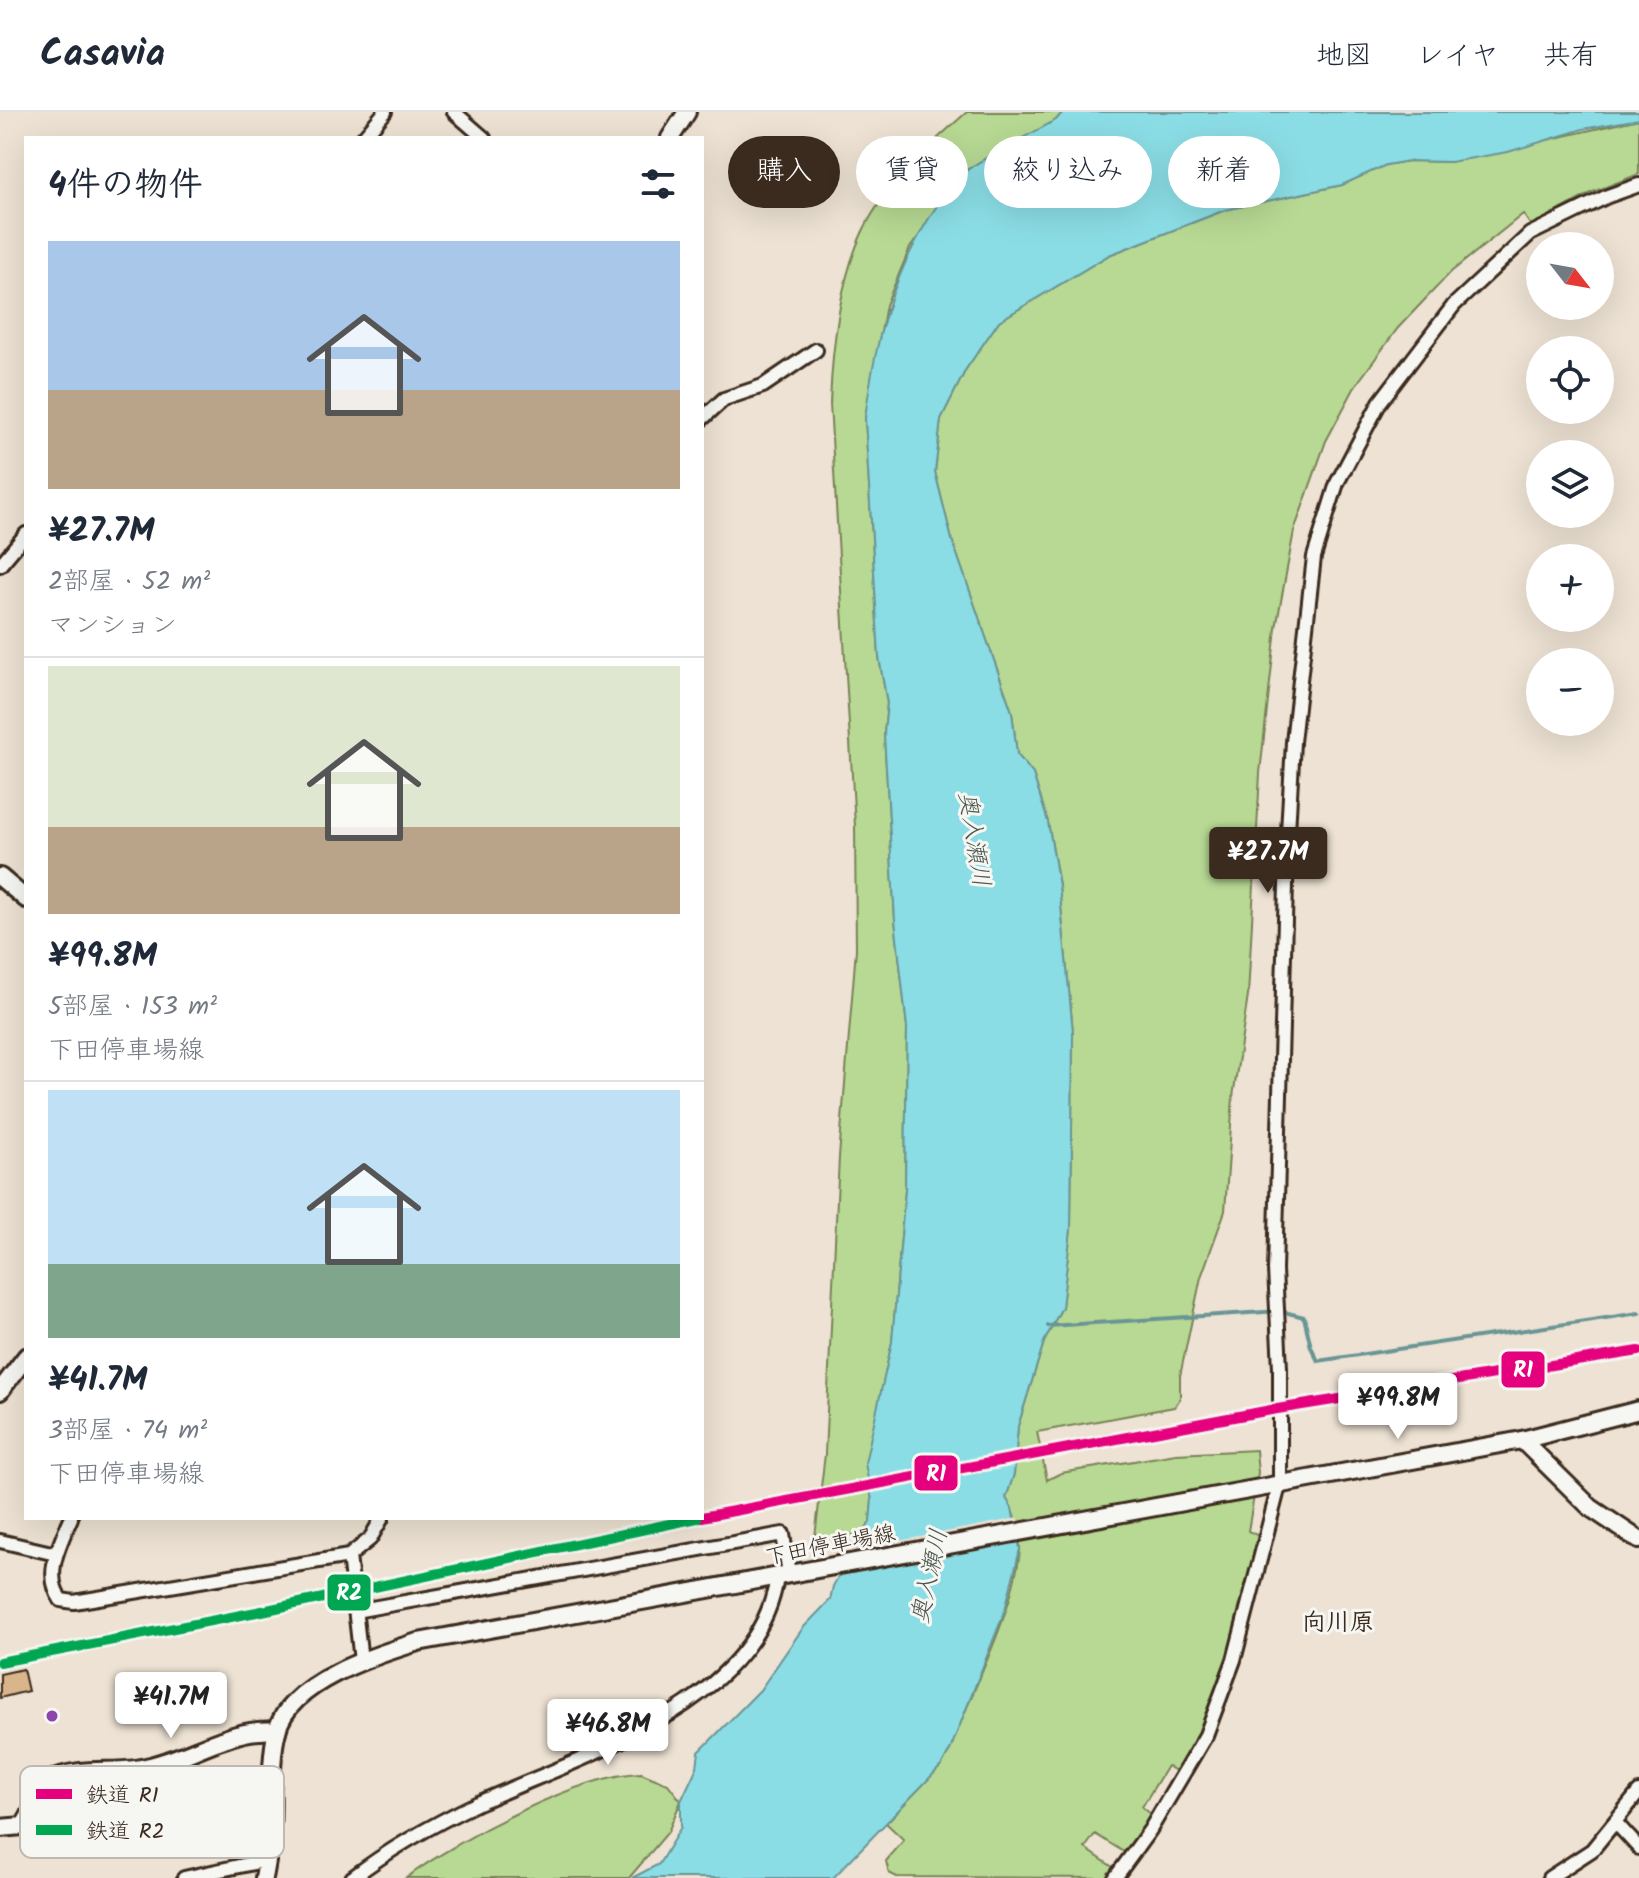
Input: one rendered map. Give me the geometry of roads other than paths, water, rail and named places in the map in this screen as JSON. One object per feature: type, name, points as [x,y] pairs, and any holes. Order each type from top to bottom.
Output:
[{"type":"main road","points":[[671,136],[687,112]]},
{"type":"main road","points":[[0,877],[24,897]]},
{"type":"main road","points":[[0,1391],[24,1360]]},
{"type":"main road","name":"下田停車場線","points":[[277,1731],[293,1701],[361,1661],[418,1642],[1522,1440],[1639,1410]]},
{"type":"main road","points":[[1522,1440],[1591,1508],[1639,1540]]},
{"type":"main road","points":[[148,1766],[181,1758],[246,1731],[277,1731],[274,1766]]},
{"type":"main road","points":[[0,1828],[20,1826]]},
{"type":"main road","points":[[264,1878],[267,1860]]},
{"type":"street","points":[[365,136],[385,112]]},
{"type":"street","points":[[454,112],[482,136]]},
{"type":"street","points":[[1115,1878],[1150,1830],[1206,1735],[1234,1660],[1276,1483],[1280,1368],[1275,1270],[1287,850],[1293,742],[1314,557],[1337,483],[1380,402],[1454,305],[1530,234],[1639,185]]},
{"type":"street","points":[[704,417],[724,399],[763,386],[816,350]]},
{"type":"street","points":[[0,565],[24,536]]},
{"type":"street","points":[[70,1520],[56,1554],[53,1588],[61,1600],[74,1602],[349,1556],[370,1539],[381,1520]]},
{"type":"street","points":[[352,1878],[424,1830],[606,1748],[699,1695],[733,1663],[758,1629],[774,1599],[783,1576],[783,1534],[355,1611]]},
{"type":"street","points":[[0,1541],[56,1554]]},
{"type":"street","points":[[349,1556],[361,1661]]},
{"type":"street","points":[[1549,1878],[1592,1850],[1639,1792]]},
{"type":"street","points":[[1616,1823],[1639,1848]]},
{"type":"street","points":[[184,1878],[267,1860]]},
{"type":"water","name":"奥入瀬川","points":[[1063,112],[1639,112],[1639,119],[1583,129],[1508,152],[1450,162],[1409,161],[1386,165],[1342,185],[1280,198],[1280,136],[1168,136],[1168,208],[1234,208],[1109,255],[999,321],[966,369],[941,419],[935,472],[952,540],[1012,712],[1017,754],[1033,774],[1048,822],[1059,886],[1073,1032],[1071,1229],[1062,1307],[1044,1342],[1018,1426],[1014,1474],[1006,1498],[1012,1508],[1020,1549],[1005,1610],[942,1765],[833,1878],[632,1878],[659,1864],[681,1827],[681,1801],[697,1767],[699,1752],[760,1690],[803,1628],[830,1600],[833,1586],[870,1522],[872,1500],[865,1463],[892,1342],[905,1190],[907,1027],[895,920],[884,734],[887,703],[879,657],[865,418],[879,338],[905,264],[936,208],[968,208],[970,168],[984,160],[984,208],[1152,208],[1152,136],[1026,136],[1056,120]]},
{"type":"waterway","points":[[1048,1326],[1280,1311],[1304,1317],[1311,1347],[1318,1361],[1639,1313]]},
{"type":"rail line","name":"R1","points":[[704,1517],[1271,1410],[1639,1351]]},
{"type":"rail line","name":"R2","points":[[0,1662],[267,1610],[688,1520]]},
{"type":"district","name":"向川原","points":[[1338,1622]]}]
